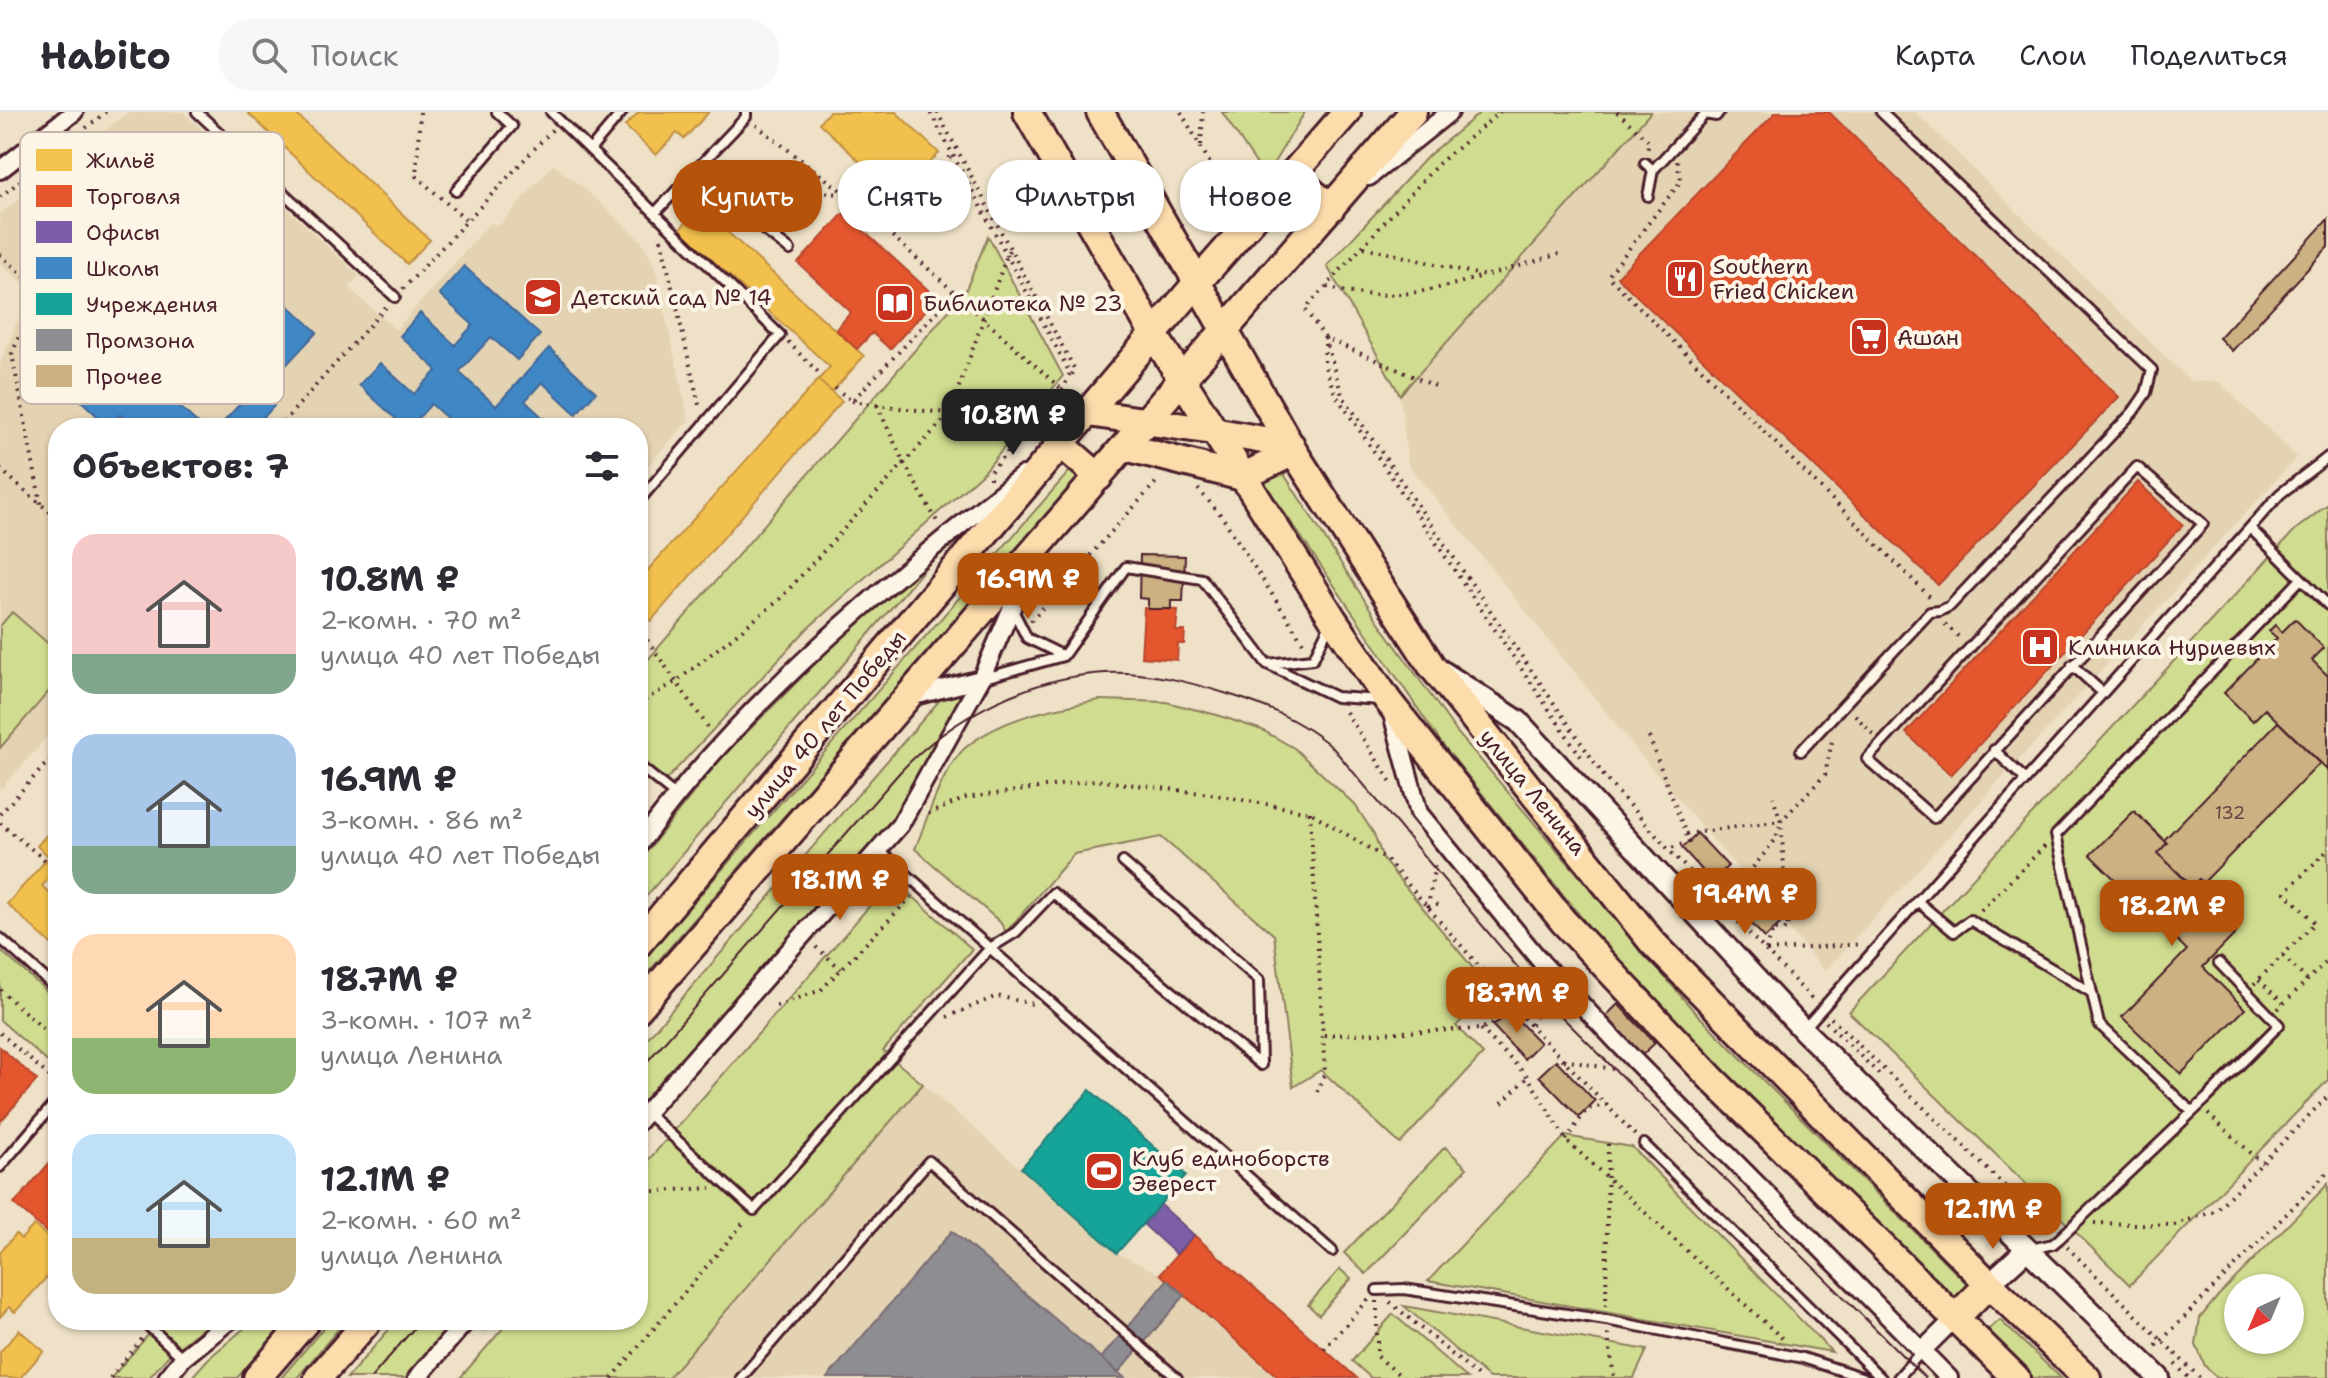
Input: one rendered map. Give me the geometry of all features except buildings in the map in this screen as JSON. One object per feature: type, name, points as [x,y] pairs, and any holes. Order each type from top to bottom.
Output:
[{"type":"main road","points":[[1027,112],[1054,160]]},
{"type":"main road","name":"улица Ленина","points":[[1100,112],[1127,160]]},
{"type":"main road","name":"улица 40 лет Победы","points":[[1305,160],[1347,112]]},
{"type":"main road","name":"улица 40 лет Победы","points":[[648,997],[1413,112]]},
{"type":"main road","points":[[1321,200],[1331,208]]},
{"type":"main road","name":"улица Ленина","points":[[1164,226],[1292,449],[1431,665],[1652,942],[1989,1284],[2087,1378]]},
{"type":"main road","points":[[1096,232],[1213,431],[1388,701],[1563,921],[1713,1080],[2016,1378]]},
{"type":"main road","name":"улица 40 лет Победы","points":[[648,932],[1242,232]]},
{"type":"main road","points":[[1088,413],[1213,431],[1292,449]]},
{"type":"main road","points":[[1061,444],[1099,477]]},
{"type":"main road","points":[[1125,447],[1242,477],[1292,449]]},
{"type":"main road","points":[[1955,1318],[1989,1284]]},
{"type":"main road","points":[[257,1378],[298,1330]]},
{"type":"main road","points":[[318,1378],[360,1330]]},
{"type":"street","points":[[48,132],[74,112]]},
{"type":"street","name":"улица 40 лет Победы","points":[[1301,160],[1329,112]]},
{"type":"street","name":"улица 40 лет Победы","points":[[1331,208],[1450,112]]},
{"type":"street","points":[[0,170],[20,154]]},
{"type":"street","name":"улица 40 лет Победы","points":[[648,832],[675,795],[722,742],[820,645],[1061,444]]},
{"type":"street","name":"улица 40 лет Победы","points":[[648,1111],[900,825],[981,679],[1039,547]]},
{"type":"street","points":[[1431,665],[1518,721],[1803,1030],[2159,1378]]},
{"type":"street","points":[[909,697],[981,679]]},
{"type":"street","points":[[1388,701],[1419,813],[1542,963],[1949,1378]]},
{"type":"street","points":[[1989,1284],[2026,1250]]},
{"type":"street","points":[[1921,1352],[1955,1318]]},
{"type":"street","points":[[167,1378],[183,1358],[218,1330]]},
{"type":"street","points":[[417,1378],[458,1330]]},
{"type":"lane","points":[[197,112],[218,132]]},
{"type":"lane","points":[[456,191],[512,126],[497,112]]},
{"type":"lane","points":[[551,112],[780,335],[648,491]]},
{"type":"lane","points":[[590,150],[622,112]]},
{"type":"lane","points":[[1648,196],[1653,170],[1705,114],[1716,116],[1719,112]]},
{"type":"lane","points":[[1801,751],[1930,612],[1950,606],[2133,412],[2146,393],[2152,370],[1881,112]]},
{"type":"lane","points":[[706,160],[746,115]]},
{"type":"lane","points":[[1645,163],[1653,170]]},
{"type":"lane","points":[[284,193],[395,297]]},
{"type":"lane","points":[[655,213],[672,196]]},
{"type":"lane","points":[[767,232],[790,250]]},
{"type":"lane","points":[[1803,1030],[2280,494],[2328,457]]},
{"type":"lane","points":[[2137,467],[2203,524],[2072,665],[1934,818],[1867,759],[2137,467]]},
{"type":"lane","points":[[2250,528],[2328,605]]},
{"type":"lane","points":[[981,679],[1063,656],[1126,567],[1202,579],[1267,664],[1336,697],[1388,701]]},
{"type":"lane","points":[[2195,1109],[2099,1024],[2056,835],[2301,579]]},
{"type":"lane","points":[[1012,608],[1027,638],[1063,656]]},
{"type":"lane","points":[[1267,664],[1313,659],[1333,619]]},
{"type":"lane","points":[[2072,665],[2103,693]]},
{"type":"lane","points":[[1994,750],[2025,779]]},
{"type":"lane","points":[[648,773],[675,795]]},
{"type":"lane","points":[[879,850],[1332,1251]]},
{"type":"lane","points":[[648,1123],[754,1210],[990,948],[1016,932],[1053,893],[1261,1065],[1259,980],[1123,862]]},
{"type":"lane","points":[[1917,901],[1954,932],[1970,920],[2091,992]]},
{"type":"lane","points":[[0,938],[48,981]]},
{"type":"lane","points":[[2026,1250],[2053,1244],[2059,1239],[2279,1025],[2219,963]]},
{"type":"lane","points":[[2,1162],[48,1110]]},
{"type":"lane","points":[[1644,1144],[1881,1378]]},
{"type":"lane","points":[[741,1378],[929,1161],[1177,1378]]},
{"type":"lane","points":[[1377,1290],[1404,1289],[1606,1320],[1803,1358],[1864,1378]]},
{"type":"lane","points":[[157,1330],[183,1358]]},
{"type":"lane","points":[[1898,1378],[1921,1352]]},
{"type":"path","points":[[81,132],[106,112]]},
{"type":"path","points":[[420,112],[416,176],[467,221]]},
{"type":"path","points":[[930,112],[956,150],[1075,370],[1062,390],[990,472],[990,501]]},
{"type":"path","points":[[835,388],[852,401],[949,414],[1019,411],[1062,390],[1070,373],[1006,255],[937,112]]},
{"type":"path","points":[[1181,112],[1208,160]]},
{"type":"path","points":[[1201,148],[1203,112]]},
{"type":"path","points":[[1500,112],[1437,165],[1305,309],[1325,338],[1342,395],[1606,779],[1820,1011],[1952,1145]]},
{"type":"path","points":[[1617,112],[1649,141],[1679,162],[1681,181],[1608,276],[1925,591],[1940,611],[1941,621],[1969,647]]},
{"type":"path","points":[[746,115],[838,188]]},
{"type":"path","points":[[287,418],[560,121]]},
{"type":"path","points":[[1645,163],[1649,141]]},
{"type":"path","points":[[947,160],[956,150]]},
{"type":"path","points":[[0,197],[20,181]]},
{"type":"path","points":[[655,213],[704,427]]},
{"type":"path","points":[[887,232],[1062,390]]},
{"type":"path","points":[[648,698],[677,681],[778,601],[949,414],[1010,247]]},
{"type":"path","points":[[1364,247],[1485,276]]},
{"type":"path","points":[[0,254],[20,272]]},
{"type":"path","points":[[1327,287],[1347,293],[1403,295],[1437,290],[1559,254]]},
{"type":"path","points":[[852,401],[955,293]]},
{"type":"path","points":[[20,334],[12,354],[20,395]]},
{"type":"path","points":[[780,335],[822,376]]},
{"type":"path","points":[[1325,338],[1435,386]]},
{"type":"path","points":[[1325,338],[1324,364],[1335,394],[1585,763]]},
{"type":"path","points":[[22,404],[41,504]]},
{"type":"path","points":[[877,405],[904,463],[939,524]]},
{"type":"path","points":[[0,469],[48,510]]},
{"type":"path","points":[[1023,630],[1163,474]]},
{"type":"path","points":[[648,641],[713,734],[722,742]]},
{"type":"path","points":[[1847,724],[1855,715],[1882,742]]},
{"type":"path","points":[[1723,905],[1776,839],[1781,821],[1825,775],[1831,742],[1839,733]]},
{"type":"path","points":[[1649,737],[1689,842],[1668,849]]},
{"type":"path","points":[[0,814],[48,762]]},
{"type":"path","points":[[1594,776],[1761,956],[2059,1239],[2200,1378]]},
{"type":"path","points":[[900,825],[966,798],[1095,780],[1210,794],[1310,812],[1385,858],[1509,1002],[1644,1144]]},
{"type":"path","points":[[1761,956],[1766,951],[1773,930],[1788,929],[1781,821],[1773,797]]},
{"type":"path","points":[[1310,812],[1325,1073],[1315,1096]]},
{"type":"path","points":[[1686,834],[1781,821]]},
{"type":"path","points":[[0,823],[46,861]]},
{"type":"path","points":[[1970,920],[2056,835]]},
{"type":"path","points":[[2247,992],[2315,923],[2285,892],[2328,850]]},
{"type":"path","points":[[1428,907],[1436,854]]},
{"type":"path","points":[[776,1006],[821,990],[920,887]]},
{"type":"path","points":[[1428,907],[1441,904]]},
{"type":"path","points":[[802,935],[841,969]]},
{"type":"path","points":[[1766,951],[1880,943]]},
{"type":"path","points":[[2283,956],[2308,980]]},
{"type":"path","points":[[2271,1017],[2328,960]]},
{"type":"path","points":[[2259,980],[2284,1004]]},
{"type":"path","points":[[0,990],[48,1033]]},
{"type":"path","points":[[912,1033],[997,996],[1063,1013]]},
{"type":"path","points":[[1324,1035],[1481,1029],[1501,1019],[1509,1002]]},
{"type":"path","points":[[1531,1026],[1537,1013]]},
{"type":"path","points":[[1481,1029],[1528,1077],[1566,1140],[1803,1358]]},
{"type":"path","points":[[0,1033],[48,1075]]},
{"type":"path","points":[[1562,1060],[1621,1070],[1635,1061]]},
{"type":"path","points":[[1502,1103],[1528,1077]]},
{"type":"path","points":[[2076,1222],[2174,1225],[2215,1211],[2328,1096]]},
{"type":"path","points":[[1566,1140],[1587,1109],[1606,1105]]},
{"type":"path","points":[[2195,1109],[2262,1163]]},
{"type":"path","points":[[1608,1140],[1606,1320],[1614,1378]]},
{"type":"path","points":[[2156,1346],[2328,1172]]},
{"type":"path","points":[[648,1191],[729,1187]]},
{"type":"path","points":[[612,1378],[754,1210]]},
{"type":"path","points":[[1324,1349],[1377,1290]]},
{"type":"path","points":[[1377,1290],[1377,1356],[1403,1378]]},
{"type":"path","points":[[1377,1290],[1480,1378]]},
{"type":"path","points":[[110,1378],[147,1330]]},
{"type":"path","points":[[2167,1356],[2189,1378]]},
{"type":"shaded area","points":[[128,112],[183,112],[204,132],[103,132]]},
{"type":"shaded area","points":[[1651,112],[1915,112],[2190,381],[2219,382],[2297,457],[1825,971],[1639,753],[1408,464],[1400,395]]},
{"type":"shaded area","points":[[553,165],[584,188],[642,242],[654,264],[689,420],[648,465],[648,418],[48,418],[48,736],[0,790],[0,364],[20,315],[20,404],[284,404],[284,206],[359,276],[349,288],[396,330],[490,223],[499,226]]},
{"type":"shaded area","points":[[20,198],[20,281],[0,263],[0,214]]},
{"type":"shaded area","points":[[923,1084],[1117,1253],[1160,1274],[1279,1378],[668,1378]]},
{"type":"green space","points":[[1222,112],[1305,112],[1275,160],[1254,160]]},
{"type":"green space","points":[[1481,112],[1651,112],[1400,395],[1327,266],[1428,156]]},
{"type":"green space","points":[[988,236],[1063,376],[985,471],[807,629],[666,780],[648,765],[648,659],[965,292]]},
{"type":"green space","points":[[1074,466],[1083,473],[648,973],[648,955]]},
{"type":"green space","points":[[1280,468],[1376,618],[1456,731],[1693,1010],[1970,1287],[1956,1301],[1781,1131],[1602,943],[1442,744],[1261,478]]},
{"type":"green space","points":[[2328,504],[2328,1080],[2130,1285],[1849,1012],[2295,530]]},
{"type":"green space","points":[[932,560],[648,894],[648,850],[721,758],[836,643]]},
{"type":"green space","points":[[12,612],[48,643],[48,693],[0,748],[0,626]]},
{"type":"green space","points":[[965,690],[894,817],[648,1100],[648,1037],[945,694]]},
{"type":"green space","points":[[1100,700],[1166,702],[1262,730],[1294,748],[1355,805],[1374,834],[1384,861],[1492,991],[1456,1026],[1483,1054],[1400,1144],[1321,1070],[1293,1087],[1274,935],[1161,837],[1074,854],[1006,932],[1000,922],[915,849],[942,782],[965,748],[1012,721]]},
{"type":"green space","points":[[893,879],[972,949],[883,1051],[923,1084],[668,1378],[460,1378],[501,1330],[648,1330],[648,1161]]},
{"type":"green space","points":[[0,950],[48,992],[48,1062],[0,1020]]},
{"type":"green space","points":[[1565,1136],[1632,1147],[1832,1352],[1428,1281]]},
{"type":"green space","points":[[1445,1147],[1467,1168],[1366,1274],[1344,1253]]},
{"type":"green space","points":[[2328,1184],[2328,1378],[2217,1378],[2205,1366],[2196,1345],[2200,1318],[2224,1290],[2224,1354],[2304,1354],[2304,1274],[2240,1274]]},
{"type":"green space","points":[[1340,1269],[1351,1279],[1319,1315],[1308,1305]]},
{"type":"green space","points":[[1404,1306],[1647,1350],[1634,1378],[1489,1378]]},
{"type":"green space","points":[[1393,1314],[1467,1378],[1371,1378],[1352,1361]]},
{"type":"green space","points":[[2000,1320],[2061,1378],[2032,1378],[1984,1333]]},
{"type":"green space","points":[[152,1330],[200,1330],[169,1355],[149,1378],[111,1378]]},
{"type":"green space","points":[[242,1330],[279,1330],[237,1378],[191,1378]]},
{"type":"green space","points":[[322,1330],[338,1330],[297,1378],[281,1378]]},
{"type":"green space","points":[[388,1330],[451,1330],[409,1378],[347,1378]]},
{"type":"tram line","points":[[648,1061],[900,772],[943,734],[994,703],[1048,682],[1105,673],[1153,676],[1184,682],[1272,710],[1298,723],[1333,748],[1545,1000],[1925,1378]]},
{"type":"tram line","points":[[371,1378],[412,1330]]},
{"type":"place","name":"Southern Fried Chicken","points":[[1685,279]]},
{"type":"place","name":"Детский сад № 14","points":[[543,297]]},
{"type":"place","name":"Библиотека № 23","points":[[895,303]]},
{"type":"place","name":"Ашан","points":[[1869,337]]},
{"type":"place","name":"Клиника Нуриевых","points":[[2040,647]]},
{"type":"place","name":"Клуб единоборств Эверест","points":[[1104,1171]]}]
